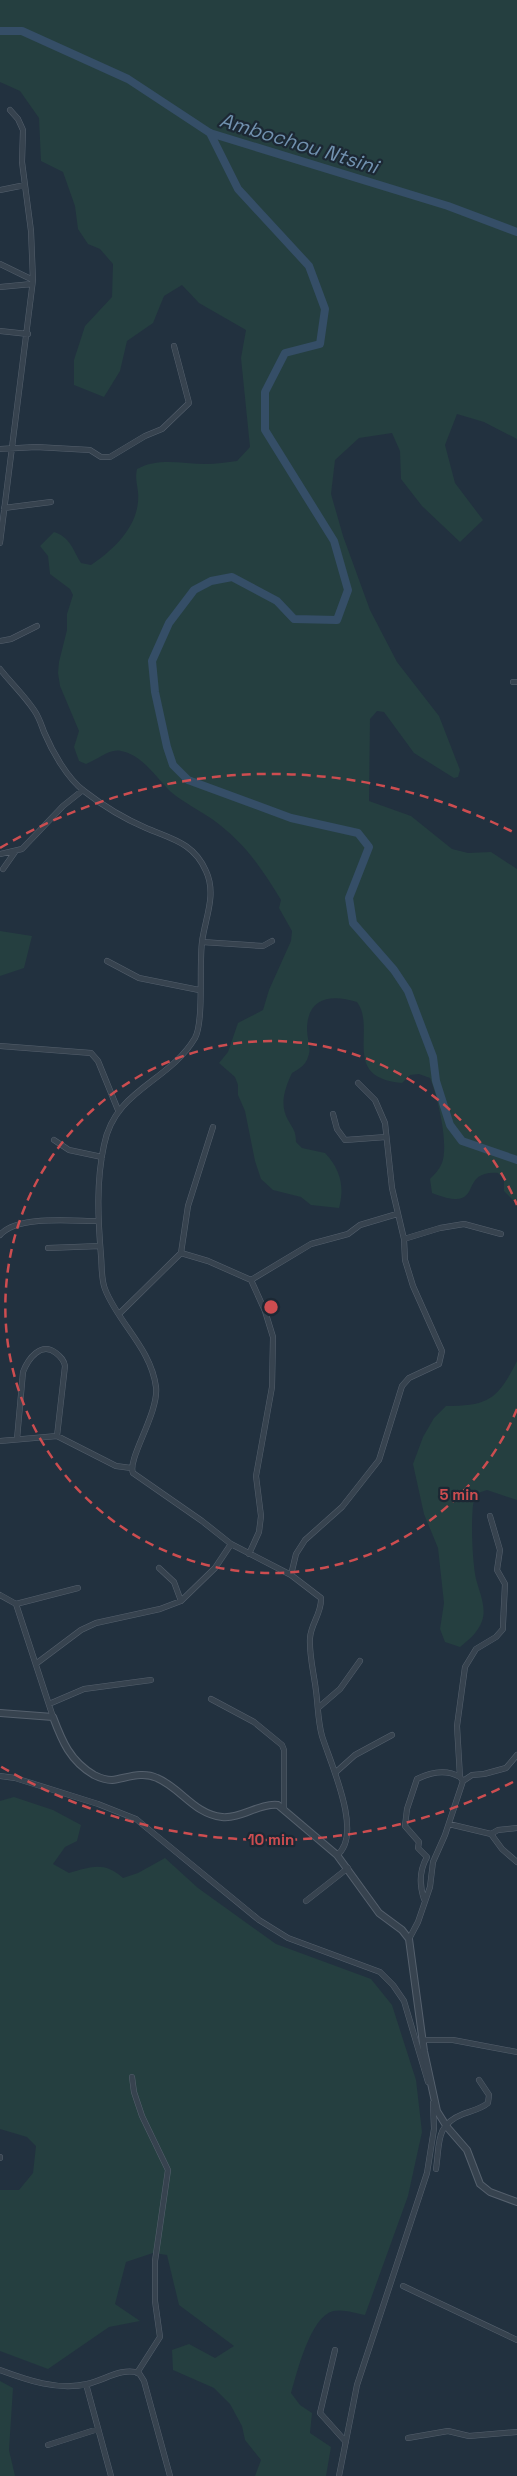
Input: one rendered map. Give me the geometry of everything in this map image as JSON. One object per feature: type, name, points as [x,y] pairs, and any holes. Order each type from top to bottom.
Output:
[{"type":"street","points":[[0,543],[28,334],[33,282],[22,162],[23,130],[18,119],[10,110]]},
{"type":"street","points":[[0,190],[25,185]]},
{"type":"street","points":[[0,264],[33,282]]},
{"type":"street","points":[[0,287],[33,282]]},
{"type":"street","points":[[0,331],[28,334]]},
{"type":"street","points":[[0,449],[12,447],[90,450],[101,457],[110,457],[145,436],[162,429],[189,403],[174,346]]},
{"type":"street","points":[[4,508],[51,502]]},
{"type":"street","points":[[0,641],[11,639],[37,626]]},
{"type":"street","points":[[0,669],[35,711],[47,738],[67,772],[83,790],[139,824],[181,841],[191,849],[202,863],[209,878],[211,894],[202,942],[198,1029],[194,1039],[167,1070],[128,1099],[118,1110],[108,1131],[102,1158],[97,1221],[104,1287],[143,1351],[156,1388],[151,1418],[131,1468],[133,1474],[202,1521],[231,1544],[291,1575],[321,1598],[319,1615],[310,1638],[312,1670],[323,1738],[336,1772],[346,1818],[344,1847],[337,1856]]},
{"type":"street","points":[[0,854],[22,849],[63,806],[83,790]]},
{"type":"street","points":[[3,869],[15,852]]},
{"type":"street","points":[[202,942],[263,946],[272,941]]},
{"type":"street","points":[[107,962],[139,978],[199,990]]},
{"type":"street","points":[[0,1046],[91,1053],[98,1061],[118,1110]]},
{"type":"street","points":[[291,1575],[296,1554],[305,1540],[342,1507],[379,1460],[402,1386],[409,1378],[439,1364],[442,1360],[442,1351],[413,1286],[405,1260],[404,1239],[397,1214],[385,1123],[375,1100],[358,1083]]},
{"type":"street","points":[[333,1114],[337,1129],[345,1140],[386,1137]]},
{"type":"street","points":[[120,1314],[181,1253],[186,1234],[188,1206],[213,1127]]},
{"type":"street","points":[[54,1140],[69,1150],[102,1158]]},
{"type":"street","points":[[251,1280],[311,1244],[348,1234],[360,1225],[397,1214]]},
{"type":"street","points":[[0,1235],[4,1230],[19,1224],[97,1221]]},
{"type":"street","points":[[404,1239],[440,1228],[464,1224],[501,1234]]},
{"type":"street","points":[[48,1248],[100,1246]]},
{"type":"street","points":[[181,1253],[208,1261],[251,1280],[265,1311],[273,1337],[271,1393],[256,1476],[261,1516],[259,1532],[249,1554]]},
{"type":"street","points":[[254,1289],[256,1279],[265,1272]]},
{"type":"street","points":[[17,1439],[23,1372],[27,1362],[36,1352],[43,1350],[53,1351],[64,1361],[65,1375],[57,1436]]},
{"type":"street","points":[[0,1441],[57,1436],[116,1466],[131,1468]]},
{"type":"street","points":[[490,1516],[500,1550],[497,1570],[505,1584],[503,1629],[496,1637],[476,1649],[465,1667],[457,1726],[462,1779],[449,1824],[433,1862],[430,1887],[424,1899],[416,1926],[409,1939],[411,1969],[436,2106],[445,2124],[467,2150],[478,2180],[483,2187],[501,2197],[517,2202]]},
{"type":"street","points":[[36,1663],[81,1630],[96,1623],[160,1609],[180,1601],[215,1568],[231,1544]]},
{"type":"street","points":[[159,1568],[174,1582],[180,1601]]},
{"type":"street","points":[[16,1604],[78,1588]]},
{"type":"street","points":[[0,1595],[16,1604],[53,1717],[74,1761],[102,1779],[112,1780],[139,1775],[157,1778],[201,1810],[220,1817],[231,1817],[272,1805],[284,1810],[337,1856],[348,1868],[379,1913],[402,1930],[409,1939]]},
{"type":"street","points":[[318,1708],[322,1702],[340,1689],[360,1661]]},
{"type":"street","points":[[49,1704],[84,1689],[151,1680]]},
{"type":"street","points":[[211,1699],[254,1722],[282,1745],[284,1750],[284,1810]]},
{"type":"street","points":[[0,1713],[53,1717]]},
{"type":"street","points":[[336,1772],[355,1755],[392,1735]]},
{"type":"street","points":[[462,1779],[506,1768],[517,1755]]},
{"type":"street","points":[[424,1899],[421,1890],[420,1872],[427,1857],[418,1848],[419,1842],[405,1826],[407,1809],[417,1779],[428,1774],[451,1772],[462,1779]]},
{"type":"street","points":[[0,1776],[15,1778],[136,1818],[259,1920],[288,1938],[380,1972],[393,1985],[404,2001],[433,2105],[432,2146],[424,2182],[357,2384],[339,2476]]},
{"type":"street","points":[[449,1824],[491,1834],[502,1849],[517,1862]]},
{"type":"street","points":[[491,1834],[498,1830],[517,1828]]},
{"type":"street","points":[[306,1901],[348,1868]]},
{"type":"street","points":[[423,2040],[453,2040],[517,2052]]},
{"type":"street","points":[[132,2077],[134,2092],[142,2116],[168,2170],[155,2261],[155,2294],[160,2337],[137,2373]]},
{"type":"street","points":[[436,2169],[440,2131],[445,2124],[488,2103],[489,2095],[479,2080]]},
{"type":"street","points":[[403,2286],[517,2340]]},
{"type":"street","points":[[335,2350],[320,2413],[346,2442]]},
{"type":"street","points":[[0,2370],[42,2383],[86,2384],[126,2371],[137,2373],[144,2381],[170,2476]]},
{"type":"street","points":[[86,2384],[111,2476]]},
{"type":"street","points":[[48,2445],[98,2429]]},
{"type":"street","points":[[408,2438],[448,2431],[469,2436],[517,2432]]},
{"type":"green space","points":[[0,0],[517,0],[517,439],[484,422],[457,414],[445,445],[455,483],[483,520],[460,542],[422,506],[401,479],[400,451],[392,433],[359,438],[335,460],[331,494],[343,536],[370,610],[397,662],[439,716],[460,770],[458,777],[454,778],[414,753],[384,712],[377,711],[370,719],[369,801],[411,816],[452,849],[468,853],[491,852],[517,869],[517,1202],[504,1191],[504,1179],[498,1173],[485,1174],[477,1178],[466,1196],[460,1199],[432,1193],[430,1179],[442,1163],[444,1145],[439,1109],[430,1078],[419,1074],[410,1075],[402,1083],[383,1079],[372,1072],[366,1062],[364,1025],[362,1013],[357,1002],[338,998],[322,1001],[311,1011],[307,1030],[309,1054],[304,1065],[292,1073],[285,1090],[283,1102],[285,1114],[295,1133],[296,1142],[302,1148],[325,1153],[338,1172],[341,1185],[339,1208],[311,1205],[301,1197],[273,1190],[261,1179],[255,1161],[245,1111],[238,1095],[238,1085],[235,1077],[219,1063],[228,1052],[238,1023],[263,1010],[269,990],[291,941],[292,931],[279,908],[281,900],[259,866],[243,846],[212,819],[171,792],[136,757],[121,751],[112,751],[86,764],[79,761],[74,747],[79,731],[60,686],[58,673],[67,630],[67,614],[73,595],[70,589],[50,574],[48,556],[40,546],[54,532],[64,537],[81,563],[91,565],[117,543],[131,525],[138,504],[137,469],[145,465],[162,462],[206,464],[237,461],[250,447],[241,358],[246,330],[199,303],[182,285],[164,296],[153,323],[127,341],[120,371],[104,397],[74,385],[74,360],[85,326],[112,297],[113,264],[100,249],[88,244],[78,229],[75,206],[63,172],[41,161],[39,118],[20,91],[0,82]]},
{"type":"green space","points":[[0,931],[32,936],[24,968],[0,976]]},
{"type":"green space","points":[[517,1361],[517,1500],[487,1490],[475,1494],[472,1512],[473,1549],[476,1579],[484,1611],[476,1632],[460,1647],[445,1642],[440,1629],[444,1603],[438,1548],[424,1514],[413,1464],[423,1437],[434,1418],[446,1406],[473,1404],[490,1398],[504,1384]]},
{"type":"green space","points":[[14,1797],[53,1810],[81,1825],[77,1841],[65,1847],[53,1864],[69,1873],[91,1867],[103,1867],[110,1869],[123,1878],[138,1873],[165,1858],[198,1888],[276,1944],[371,1979],[392,2005],[416,2080],[422,2132],[408,2196],[365,2315],[333,2311],[325,2315],[311,2334],[291,2393],[300,2405],[312,2413],[310,2433],[331,2447],[326,2476],[255,2476],[261,2460],[245,2440],[242,2426],[230,2404],[214,2388],[173,2370],[172,2350],[189,2344],[215,2358],[234,2346],[179,2305],[167,2255],[153,2253],[126,2262],[115,2304],[140,2321],[109,2327],[48,2369],[0,2351],[0,2190],[19,2190],[33,2173],[36,2146],[27,2137],[0,2129],[0,1801]]},
{"type":"green space","points":[[0,2381],[13,2388],[9,2450],[15,2476],[0,2476]]},
{"type":"waterway","name":"Ambochou Ntsini","points":[[0,31],[22,31],[128,79],[210,133],[448,206],[517,232]]},
{"type":"waterway","points":[[210,133],[238,189],[309,266],[325,309],[320,344],[285,353],[265,392],[265,430],[334,541],[348,590],[337,620],[294,619],[277,601],[232,577],[211,581],[194,590],[169,623],[152,661],[155,692],[167,747],[173,765],[188,780],[291,818],[358,833],[369,847],[349,898],[353,923],[394,970],[408,991],[433,1057],[436,1081],[450,1125],[462,1141],[517,1160]]}]
